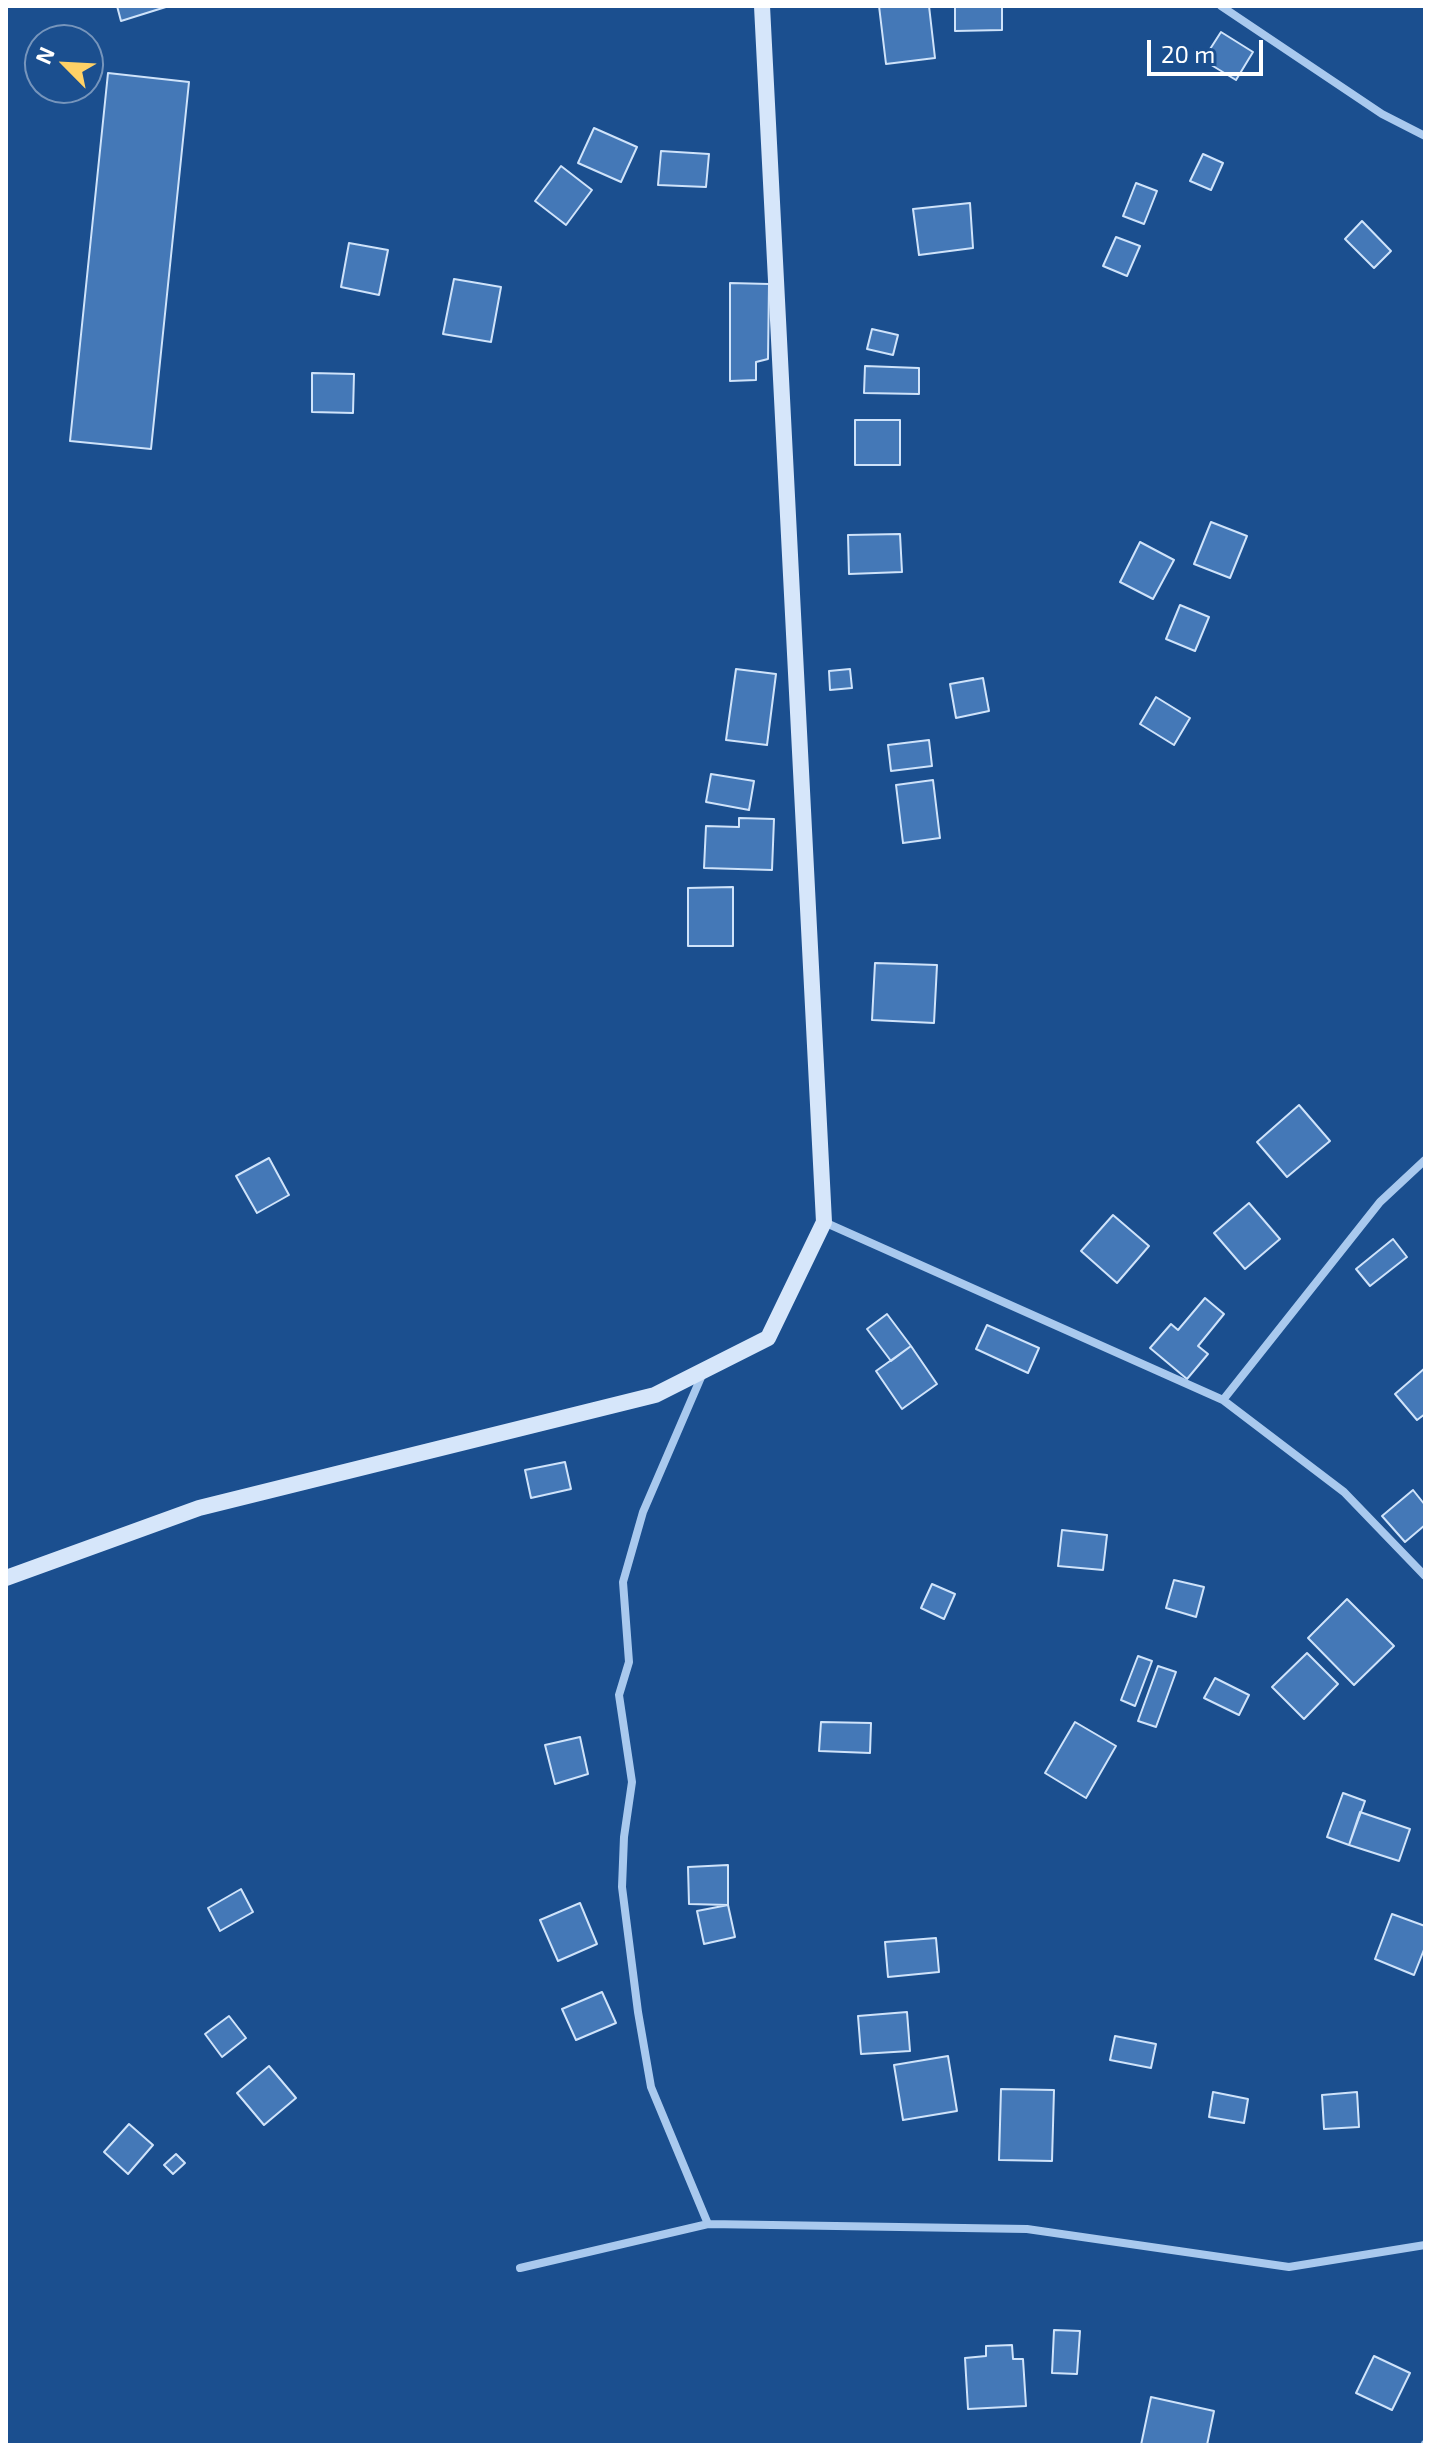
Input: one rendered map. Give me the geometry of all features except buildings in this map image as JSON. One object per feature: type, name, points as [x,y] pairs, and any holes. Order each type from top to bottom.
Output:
[{"type":"street","points":[[6,1578],[199,1508],[655,1395],[768,1338],[824,1222],[762,6]]},
{"type":"street","points":[[1221,6],[1382,114],[1425,136]]},
{"type":"street","points":[[1223,1400],[1380,1202],[1425,1160]]},
{"type":"street","points":[[824,1222],[1223,1400],[1344,1492],[1425,1576]]},
{"type":"street","points":[[703,1371],[643,1512],[623,1582],[629,1662],[619,1695],[632,1782],[624,1837],[622,1887],[651,2087],[708,2224]]},
{"type":"street","points":[[520,2268],[708,2224],[1027,2229],[1289,2267],[1425,2245]]}]
